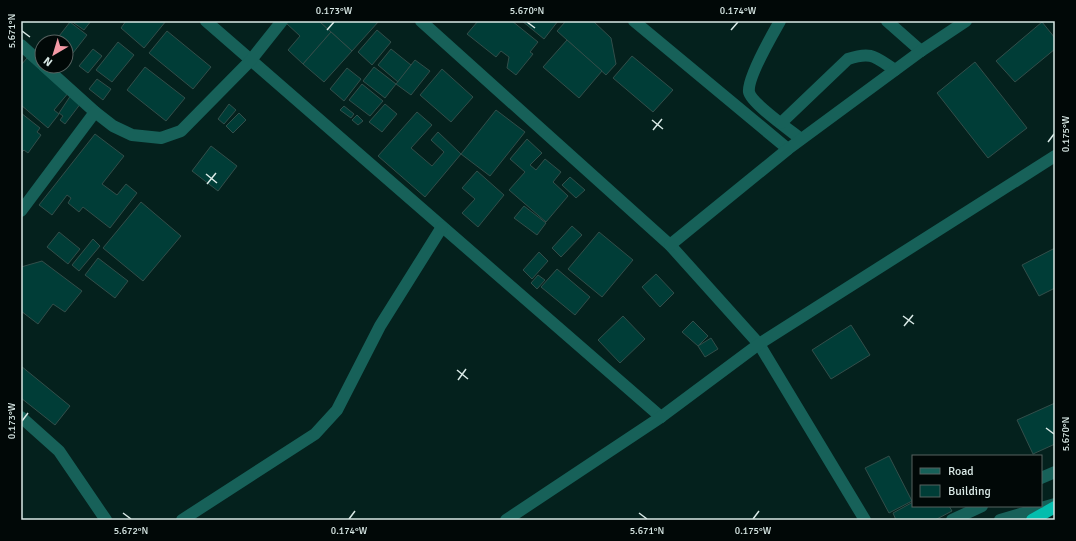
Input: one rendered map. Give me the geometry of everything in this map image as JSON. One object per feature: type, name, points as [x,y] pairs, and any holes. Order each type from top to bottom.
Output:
[{"type":"highway","points":[[1032,520],[1055,505]]},
{"type":"street","points":[[206,21],[661,417]]},
{"type":"street","points":[[53,74],[95,112],[113,126],[132,135],[161,138],[181,131],[250,60],[282,21]]},
{"type":"street","points":[[421,21],[670,245],[759,344],[865,520]]},
{"type":"street","points":[[634,21],[788,149]]},
{"type":"street","points":[[780,21],[750,78],[749,92],[755,102],[801,139]]},
{"type":"street","points":[[887,21],[921,51]]},
{"type":"street","points":[[670,245],[801,139],[921,51],[966,21]]},
{"type":"street","points":[[21,45],[34,57]]},
{"type":"street","points":[[781,123],[848,59],[861,55],[874,56],[895,70]]},
{"type":"street","points":[[21,211],[95,112]]},
{"type":"street","points":[[506,520],[661,417],[759,344],[1055,156]]},
{"type":"street","points":[[182,520],[315,434],[337,410],[380,326],[442,227]]},
{"type":"street","points":[[21,417],[59,451],[106,520]]},
{"type":"street","points":[[1042,478],[1055,472]]},
{"type":"street","points":[[1000,520],[1055,505]]},
{"type":"street","points":[[952,520],[980,507]]},
{"type":"building","points":[[71,21],[91,21],[84,30]]},
{"type":"building","points":[[126,21],[166,21],[144,48],[121,28]]},
{"type":"building","points":[[288,21],[319,21],[331,32],[303,64],[288,50],[300,36],[286,23]]},
{"type":"building","points":[[319,21],[379,21],[352,51]]},
{"type":"building","points":[[478,21],[512,21],[538,42],[530,52],[533,54],[516,75],[507,68],[509,57],[501,51],[496,57],[467,34]]},
{"type":"building","points":[[522,21],[558,21],[544,39]]},
{"type":"building","points":[[566,21],[593,21],[611,38],[616,64],[606,75],[557,31]]},
{"type":"building","points":[[70,22],[87,35],[74,52],[74,34],[61,34]]},
{"type":"building","points":[[1042,22],[1055,38],[1055,49],[1015,82],[996,61]]},
{"type":"building","points":[[377,30],[391,42],[372,65],[358,52]]},
{"type":"building","points":[[167,31],[211,67],[193,89],[149,53]]},
{"type":"building","points":[[331,32],[352,51],[324,82],[303,64]]},
{"type":"building","points":[[567,40],[602,71],[579,98],[543,67]]},
{"type":"building","points":[[118,42],[134,55],[112,82],[96,70]]},
{"type":"building","points":[[93,49],[102,56],[88,73],[79,66]]},
{"type":"building","points":[[391,49],[411,65],[398,82],[378,65]]},
{"type":"building","points":[[632,56],[673,90],[653,112],[613,78]]},
{"type":"building","points":[[27,58],[34,64],[34,74],[47,74],[69,92],[54,110],[59,114],[48,128],[21,105],[21,65]]},
{"type":"building","points":[[415,60],[430,71],[411,95],[396,84]]},
{"type":"building","points":[[975,62],[1027,128],[988,158],[937,93]]},
{"type":"building","points":[[145,67],[185,98],[166,121],[127,90]]},
{"type":"building","points":[[374,67],[396,84],[385,98],[363,81]]},
{"type":"building","points":[[347,68],[361,79],[344,101],[330,89]]},
{"type":"building","points":[[442,69],[473,97],[451,122],[420,95]]},
{"type":"building","points":[[97,79],[111,89],[103,100],[89,89]]},
{"type":"building","points":[[362,84],[383,101],[370,116],[349,100]]},
{"type":"building","points":[[71,95],[81,103],[65,124],[60,120],[63,116],[59,113]]},
{"type":"building","points":[[229,104],[236,110],[224,124],[218,119]]},
{"type":"building","points":[[385,104],[397,114],[382,132],[369,122]]},
{"type":"building","points":[[344,106],[354,114],[351,118],[340,110]]},
{"type":"building","points":[[496,110],[525,132],[490,176],[461,154]]},
{"type":"building","points":[[417,112],[432,125],[411,148],[432,166],[444,152],[431,140],[438,132],[461,154],[425,197],[378,156]]},
{"type":"building","points":[[21,113],[40,128],[37,132],[41,135],[28,153],[24,150],[21,153]]},
{"type":"building","points":[[239,113],[246,120],[233,133],[226,126]]},
{"type":"building","points":[[357,115],[363,121],[358,125],[352,120]]},
{"type":"building","points":[[95,134],[124,156],[102,184],[117,195],[126,184],[137,193],[110,228],[83,207],[79,212],[68,203],[71,198],[67,195],[52,215],[39,205]]},
{"type":"building","points":[[527,139],[542,153],[530,165],[536,170],[545,159],[561,172],[553,182],[568,196],[546,222],[509,190],[525,172],[510,159]]},
{"type":"building","points":[[211,146],[237,166],[218,191],[192,171]]},
{"type":"building","points":[[477,171],[504,195],[478,227],[462,213],[475,199],[462,188]]},
{"type":"building","points":[[570,177],[585,190],[576,198],[562,185]]},
{"type":"building","points":[[141,202],[181,236],[143,281],[103,248]]},
{"type":"building","points":[[524,206],[546,223],[537,235],[514,218]]},
{"type":"building","points":[[572,226],[582,235],[561,257],[552,248]]},
{"type":"building","points":[[59,232],[80,249],[68,264],[47,247]]},
{"type":"building","points":[[599,232],[633,260],[602,297],[568,269]]},
{"type":"building","points":[[93,239],[100,246],[79,271],[72,265]]},
{"type":"building","points":[[1055,248],[1055,288],[1039,296],[1022,265]]},
{"type":"building","points":[[539,252],[548,261],[532,279],[523,270]]},
{"type":"building","points":[[98,258],[128,281],[115,298],[85,275]]},
{"type":"building","points":[[42,261],[82,291],[65,312],[53,304],[38,324],[21,311],[21,267]]},
{"type":"building","points":[[557,269],[590,297],[575,315],[541,287]]},
{"type":"building","points":[[656,274],[674,293],[660,307],[642,287]]},
{"type":"building","points":[[538,275],[545,280],[537,289],[531,283]]},
{"type":"building","points":[[623,316],[645,339],[620,363],[598,340]]},
{"type":"building","points":[[693,321],[708,336],[698,346],[682,332]]},
{"type":"building","points":[[851,325],[870,355],[831,379],[812,350]]},
{"type":"building","points":[[711,338],[718,349],[705,357],[698,346]]},
{"type":"building","points":[[21,366],[70,406],[55,425],[21,398]]},
{"type":"building","points":[[1055,403],[1055,444],[1033,454],[1017,420]]},
{"type":"building","points":[[889,456],[912,501],[889,513],[865,468]]},
{"type":"building","points":[[912,503],[912,507],[950,507],[952,511],[935,520],[896,520],[893,513]]}]
